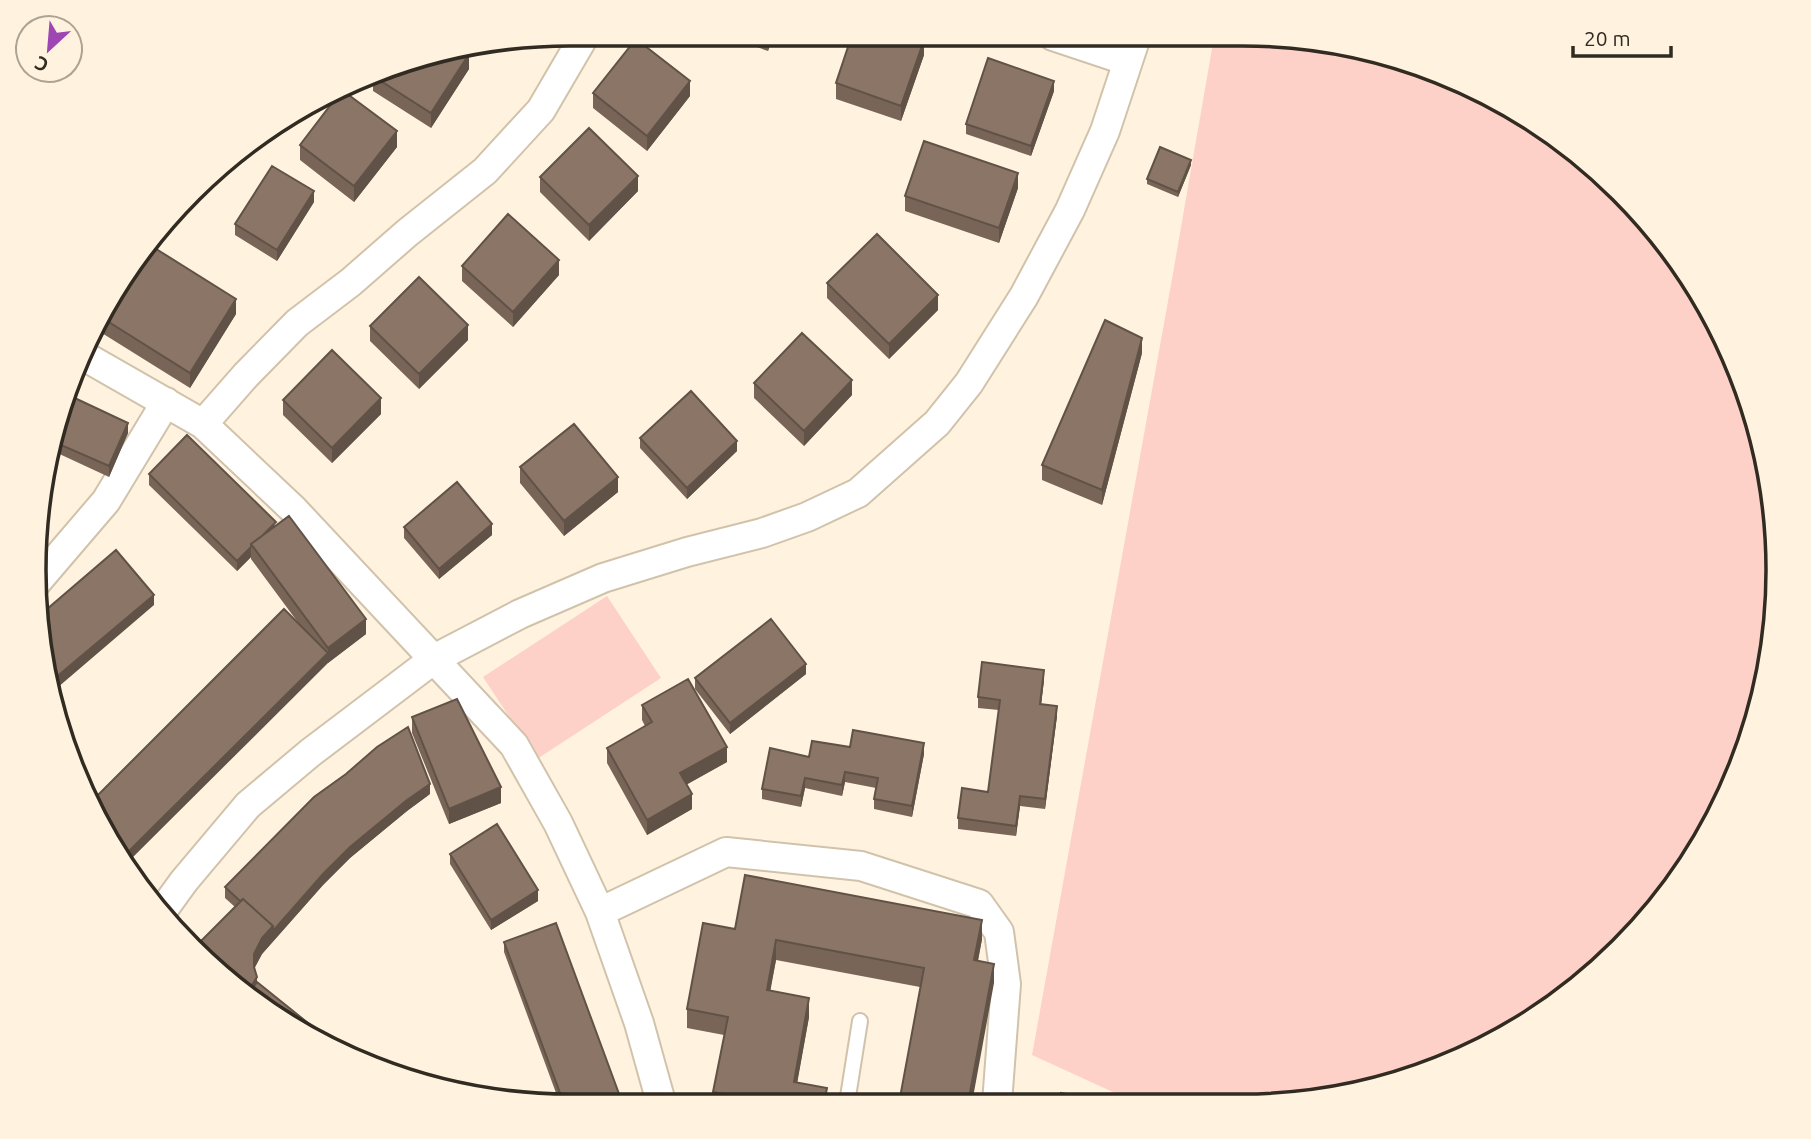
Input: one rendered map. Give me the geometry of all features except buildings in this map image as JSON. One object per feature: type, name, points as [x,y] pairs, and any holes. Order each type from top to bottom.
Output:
[{"type":"street","points":[[203,424],[297,323],[485,171],[541,110],[578,46]]},
{"type":"street","points":[[167,904],[248,805],[310,753],[434,659],[520,614],[603,578],[687,552],[762,533],[807,517],[858,493],[937,424],[969,383],[1024,296],[1075,199],[1105,131],[1132,49],[1114,46]]},
{"type":"street","points":[[90,359],[203,424],[294,510],[514,745],[558,823],[600,912],[639,1023],[659,1094]]},
{"type":"street","points":[[46,571],[106,501],[166,402]]},
{"type":"street","points":[[600,912],[726,852],[861,866],[979,904],[999,932],[1006,984],[999,1094]]},
{"type":"lane","points":[[848,1094],[860,1021]]},
{"type":"shaded area","points":[[1212,46],[1310,50],[1377,63],[1442,85],[1504,116],[1560,154],[1612,199],[1657,251],[1695,308],[1726,369],[1748,434],[1761,501],[1764,535],[1766,570],[1761,638],[1748,705],[1738,738],[1726,770],[1695,832],[1677,861],[1635,915],[1612,940],[1560,985],[1504,1023],[1473,1039],[1442,1054],[1377,1076],[1310,1089],[1276,1092],[1117,1094],[1032,1055]]},
{"type":"shaded area","points":[[607,596],[661,678],[537,759],[483,677]]}]
